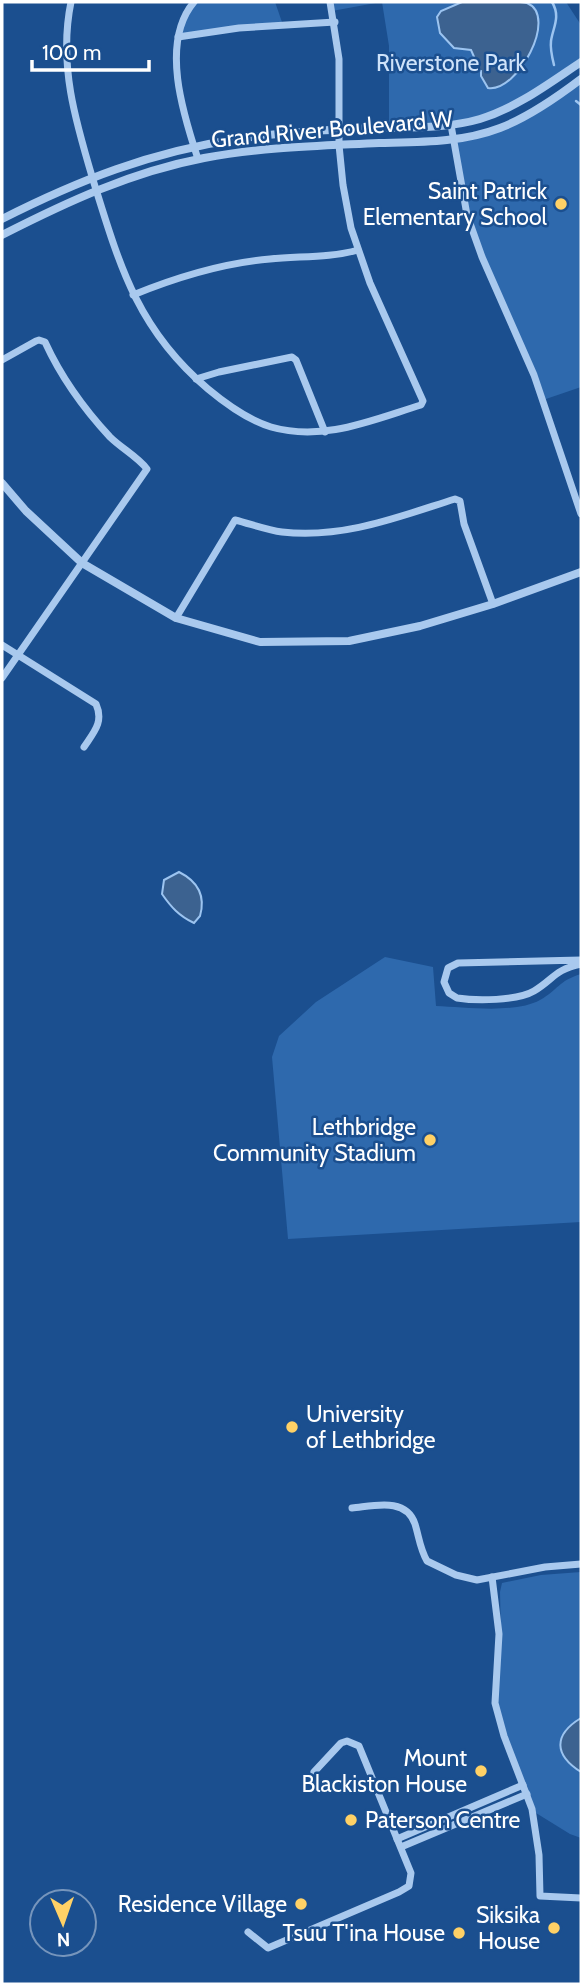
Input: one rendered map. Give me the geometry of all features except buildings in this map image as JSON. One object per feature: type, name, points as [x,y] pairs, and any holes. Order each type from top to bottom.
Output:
[{"type":"street","points":[[71,2],[65,44],[68,87],[96,190],[133,295],[158,337],[196,379],[219,398],[249,418],[270,426],[292,431],[325,432],[358,425],[421,405],[423,401],[358,250],[343,186],[339,145],[339,59],[330,2]]},
{"type":"street","points":[[194,2],[182,18],[178,37],[178,79],[198,159]]},
{"type":"street","points":[[178,37],[239,28],[335,22]]},
{"type":"street","name":"Grand River Boulevard W","points":[[2,219],[92,177],[131,163],[194,147],[239,139],[339,130],[451,125],[477,120],[511,107],[581,62]]},
{"type":"street","name":"Grand River Boulevard W","points":[[2,236],[96,190],[157,169],[198,159],[269,148],[453,140],[488,132],[518,121],[581,79]]},
{"type":"street","points":[[451,125],[462,193],[474,236],[534,375],[581,514]]},
{"type":"street","points":[[133,295],[171,279],[218,267],[269,259],[340,255],[358,250]]},
{"type":"street","points":[[2,360],[39,340],[45,342],[54,362],[87,410],[110,436],[147,469],[2,678]]},
{"type":"street","points":[[196,379],[292,357],[296,360],[325,432]]},
{"type":"street","points":[[2,484],[26,511],[82,563],[176,618],[260,642],[349,641],[420,626],[493,604],[581,572]]},
{"type":"street","points":[[176,618],[235,520],[280,532],[332,533],[376,525],[455,499],[460,501],[464,524],[493,604]]},
{"type":"street","points":[[2,645],[96,704],[100,714],[99,725],[84,747]]},
{"type":"street","points":[[458,962],[581,962],[559,971],[536,990],[513,998],[457,998],[446,989],[444,982],[448,968],[458,962]]},
{"type":"street","points":[[352,1508],[393,1505],[401,1507],[410,1513],[427,1561],[467,1579],[581,1564]]},
{"type":"street","points":[[492,1577],[499,1634],[495,1703],[497,1718],[527,1794],[536,1832],[540,1896],[581,1898]]},
{"type":"street","points":[[248,1932],[268,1948],[405,1889],[411,1880],[411,1873],[359,1746],[347,1741],[341,1743],[314,1772]]},
{"type":"street","points":[[399,1843],[523,1785]]},
{"type":"street","points":[[399,1843],[527,1794]]},
{"type":"green space","points":[[194,2],[275,2],[283,25],[178,37]]},
{"type":"green space","name":"Riverstone Park","points":[[329,2],[381,2],[332,11]]},
{"type":"green space","name":"Riverstone Park","points":[[382,2],[566,2],[581,25],[581,62],[529,97],[477,120],[389,128],[389,46]]},
{"type":"green space","points":[[581,79],[581,387],[543,400],[467,215],[453,140],[497,129]]},
{"type":"green space","name":"Lethbridge Community Stadium","points":[[385,957],[433,967],[436,1006],[490,1009],[517,1007],[540,1000],[567,980],[581,974],[581,1222],[288,1239],[272,1057],[279,1036],[316,1002]]},
{"type":"green space","points":[[581,1572],[581,1838],[536,1813],[503,1725],[496,1693],[502,1583],[541,1575]]},
{"type":"shaded area","points":[[462,2],[522,2],[536,11],[536,37],[530,52],[522,67],[511,79],[499,86],[488,88],[481,71],[474,65],[475,59],[471,50],[454,48],[440,33],[437,17],[441,11]]},
{"type":"shaded area","points":[[179,872],[195,884],[201,895],[200,916],[194,923],[176,911],[162,894],[164,880]]},
{"type":"shaded area","points":[[581,1718],[581,1772],[566,1759],[560,1745],[565,1731]]},
{"type":"waterway","points":[[552,2],[556,17],[551,44],[554,65]]},
{"type":"waterway","points":[[576,101],[581,105]]},
{"type":"place","name":"Saint Patrick Elementary School","points":[[561,204]]},
{"type":"place","name":"Lethbridge Community Stadium","points":[[430,1140]]},
{"type":"place","name":"University of Lethbridge","points":[[292,1427]]},
{"type":"place","name":"Mount Blackiston House","points":[[481,1771]]},
{"type":"place","name":"Paterson Centre","points":[[351,1820]]},
{"type":"place","name":"Residence Village","points":[[301,1904]]},
{"type":"place","name":"Siksika House","points":[[554,1928]]},
{"type":"place","name":"Tsuu T'ina House","points":[[459,1933]]}]
